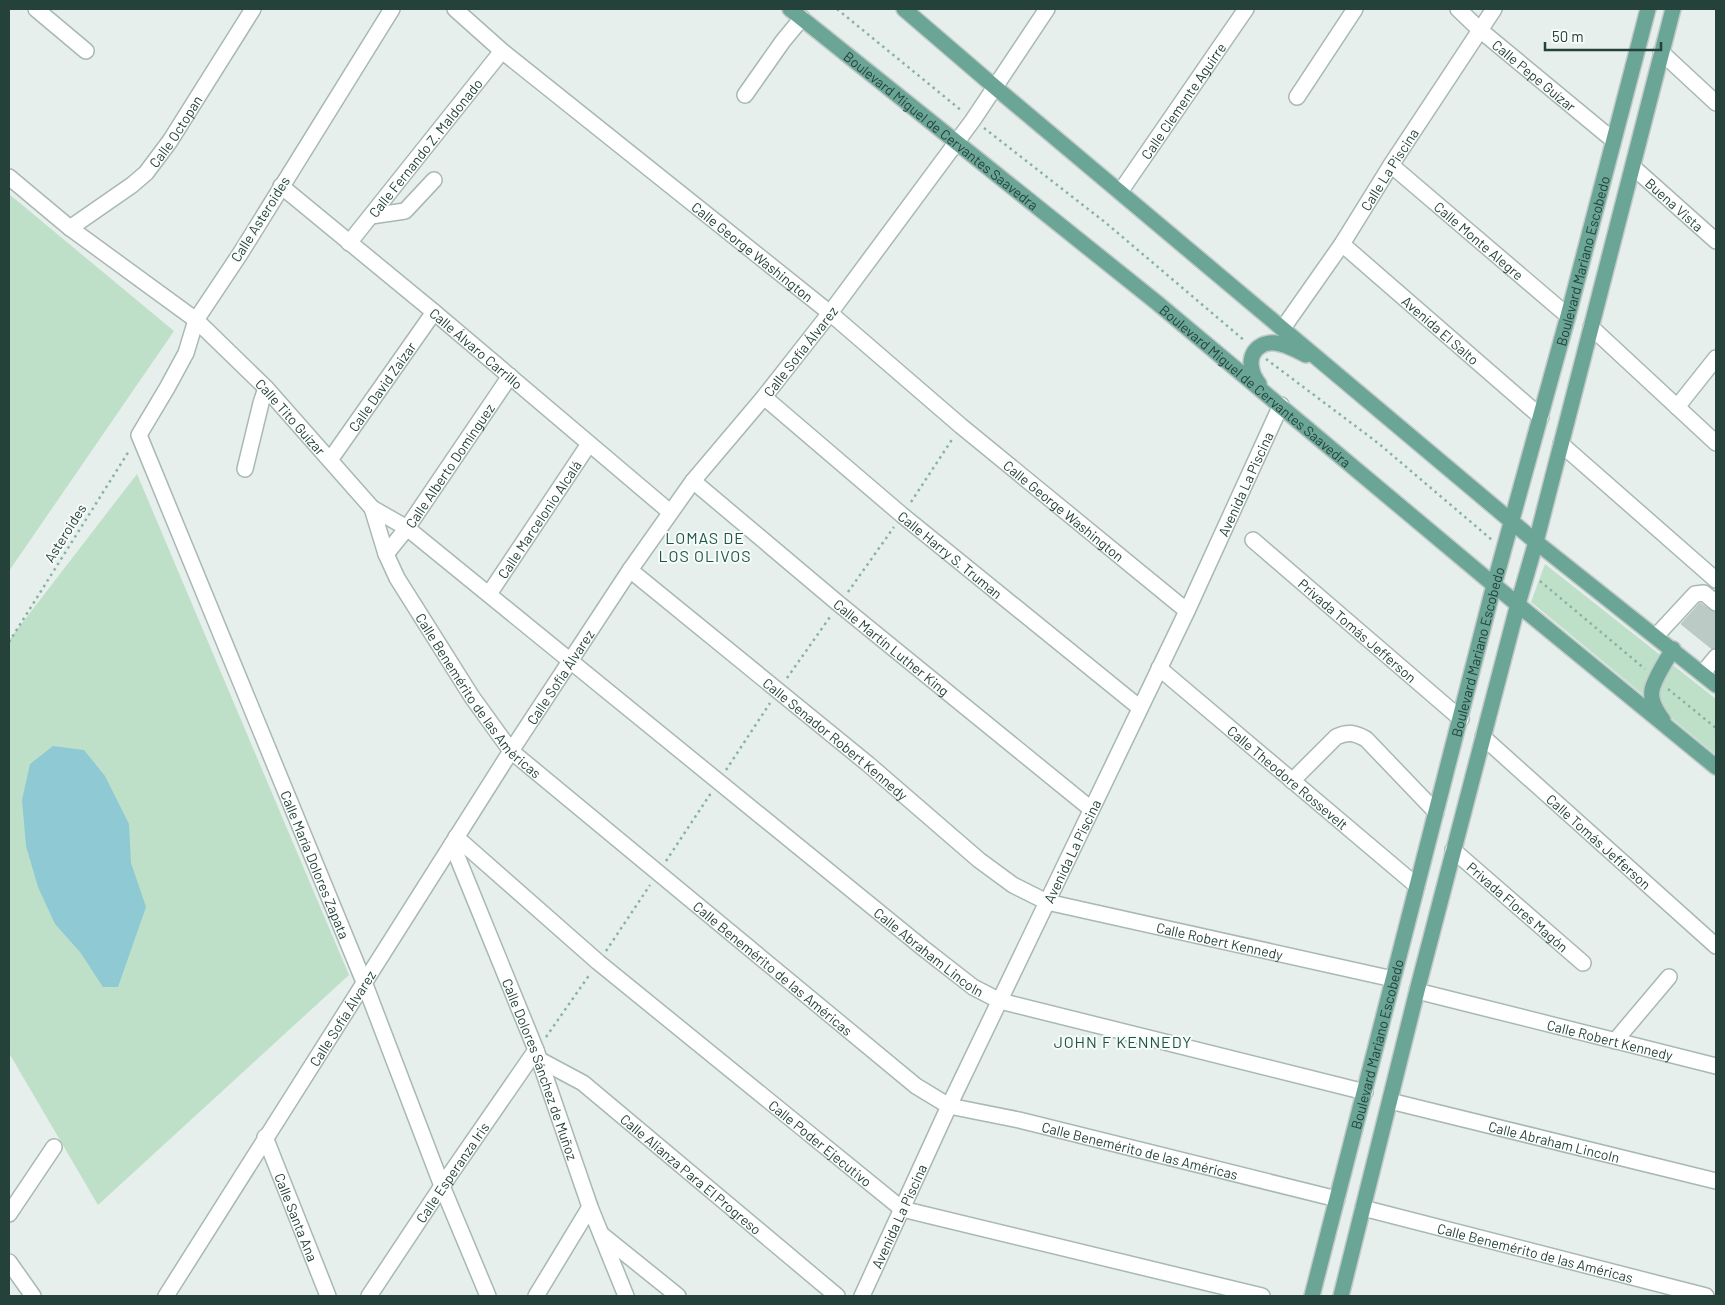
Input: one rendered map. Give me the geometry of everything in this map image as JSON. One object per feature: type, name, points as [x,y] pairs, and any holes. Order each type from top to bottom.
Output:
[{"type":"main road","points":[[904,9],[1536,542],[1716,685]]},
{"type":"main road","name":"Boulevard Mariano Escobedo","points":[[1312,1296],[1494,585],[1541,417],[1648,9]]},
{"type":"main road","name":"Boulevard Mariano Escobedo","points":[[1341,1296],[1417,991],[1518,604],[1536,542],[1673,9]]},
{"type":"main road","name":"Boulevard Miguel de Cervantes Saavedra","points":[[796,13],[957,141],[1281,405],[1494,585],[1716,767]]},
{"type":"main road","points":[[1260,388],[1252,369],[1255,350],[1261,344],[1270,342],[1281,344],[1323,363]]},
{"type":"main road","points":[[1668,729],[1658,713],[1653,700],[1652,690],[1673,649]]},
{"type":"street","points":[[36,9],[86,51]]},
{"type":"street","name":"Calle Octopan","points":[[70,228],[132,185],[146,173],[170,141],[253,9]]},
{"type":"street","name":"Calle Asteroides","points":[[139,435],[186,353],[196,320],[240,254],[280,186],[392,9]]},
{"type":"street","name":"Calle George Washington","points":[[455,9],[502,51],[830,313],[961,426],[1186,611]]},
{"type":"street","name":"Calle Sofía Álvarez","points":[[166,1296],[511,751],[630,570],[670,512],[830,313],[996,88],[1048,9]]},
{"type":"street","name":"Calle Clemente Aguirre","points":[[1120,192],[1246,9]]},
{"type":"street","points":[[1297,97],[1355,9]]},
{"type":"street","name":"Calle Pepe Guízar","points":[[1458,9],[1480,30],[1613,140]]},
{"type":"street","name":"Calle La Piscina","points":[[1283,328],[1342,244],[1391,164],[1494,9]]},
{"type":"street","points":[[745,95],[782,41],[796,13]]},
{"type":"street","name":"Calle Fernando Z. Maldonado","points":[[349,243],[502,51]]},
{"type":"street","points":[[1661,52],[1716,103]]},
{"type":"street","name":"Calle Monte Alegre","points":[[1391,164],[1568,316]]},
{"type":"street","name":"Buena Vista","points":[[1633,167],[1716,242]]},
{"type":"street","name":"Calle Tito Guízar","points":[[9,176],[70,228],[196,320],[266,388],[372,508],[408,528],[571,660]]},
{"type":"street","points":[[371,216],[405,211],[434,180]]},
{"type":"street","name":"Calle Álvaro Carrillo","points":[[280,186],[434,312],[670,512]]},
{"type":"street","name":"Avenida El Salto","points":[[1342,244],[1541,417]]},
{"type":"street","name":"Calle David Zaizar","points":[[330,460],[434,312]]},
{"type":"street","points":[[1591,327],[1716,443]]},
{"type":"street","points":[[1677,407],[1716,358]]},
{"type":"street","name":"Calle Alberto Domínguez","points":[[386,554],[408,528],[510,376]]},
{"type":"street","points":[[245,469],[266,388]]},
{"type":"street","name":"Calle Harry S. Truman","points":[[764,397],[902,515],[1140,708]]},
{"type":"street","name":"Avenida La Piscina","points":[[862,1296],[949,1106],[1186,611],[1281,405]]},
{"type":"street","name":"Calle María Dolores Zapata","points":[[139,435],[364,982],[442,1186],[488,1296]]},
{"type":"street","name":"Calle Marcelonio Alcalá","points":[[489,594],[589,444]]},
{"type":"street","points":[[1561,444],[1716,580]]},
{"type":"street","name":"Calle Martín Luther King","points":[[694,482],[1091,809]]},
{"type":"street","name":"Calle Benemérito de las Américas","points":[[372,508],[386,554],[397,578],[472,697],[511,751],[916,1086],[949,1106],[1019,1120],[1337,1199]]},
{"type":"street","name":"Privada Tomás Jefferson","points":[[1253,540],[1461,719]]},
{"type":"street","name":"Calle Senador Robert Kennedy","points":[[630,570],[868,764],[979,860],[1013,885],[1047,902]]},
{"type":"street","points":[[1656,636],[1694,594],[1704,593],[1716,603]]},
{"type":"street","points":[[1703,673],[1716,657]]},
{"type":"street","name":"Calle Abraham Lincoln","points":[[571,660],[923,948],[973,987],[1000,1002],[1365,1092]]},
{"type":"street","name":"Calle Theodore Rossevelt","points":[[1159,668],[1416,886]]},
{"type":"street","points":[[1292,781],[1336,737],[1344,733],[1356,733],[1366,739],[1436,812]]},
{"type":"street","name":"Calle Tomás Jefferson","points":[[1483,737],[1716,946]]},
{"type":"street","name":"Calle Poder Ejecutivo","points":[[454,841],[598,962],[902,1209],[1262,1296]]},
{"type":"street","name":"Calle Dolores Sánchez de Muñoz","points":[[454,841],[538,1055],[590,1207],[626,1296]]},
{"type":"street","name":"Privada Flores Magón","points":[[1454,850],[1583,962]]},
{"type":"street","name":"Calle Robert Kennedy","points":[[1047,902],[1393,979]]},
{"type":"street","points":[[1615,1041],[1669,977]]},
{"type":"street","name":"Calle Robert Kennedy","points":[[1417,991],[1716,1066]]},
{"type":"street","name":"Calle Esperanza Iris","points":[[369,1296],[442,1186],[538,1055]]},
{"type":"street","name":"Calle Alianza Para El Progreso","points":[[538,1055],[583,1083],[837,1296]]},
{"type":"street","name":"Calle Abraham Lincoln","points":[[1390,1101],[1716,1182]]},
{"type":"street","name":"Calle Santa Ana","points":[[265,1137],[328,1296]]},
{"type":"street","points":[[9,1214],[54,1147]]},
{"type":"street","points":[[536,1296],[590,1207]]},
{"type":"street","name":"Calle Benemérito de las Américas","points":[[1363,1208],[1706,1296]]},
{"type":"street","points":[[600,1234],[678,1296]]},
{"type":"street","points":[[9,1262],[33,1296]]},
{"type":"path","points":[[837,9],[973,120],[1106,223],[1283,373],[1378,443],[1504,550]]},
{"type":"path","name":"Asteroides","points":[[9,642],[139,435]]},
{"type":"path","points":[[1528,571],[1716,728]]},
{"type":"path","points":[[538,1055],[598,962]]},
{"type":"green space","points":[[9,194],[174,331],[9,571]]},
{"type":"green space","points":[[137,474],[349,975],[98,1205],[9,1053],[9,640]]},
{"type":"green space","points":[[1545,564],[1716,699],[1716,755],[1531,602]]},
{"type":"water","points":[[53,746],[84,750],[105,776],[129,824],[131,863],[146,907],[118,987],[103,987],[80,952],[55,924],[38,887],[26,846],[22,800],[30,764]]},
{"type":"building","points":[[1700,603],[1716,612],[1716,648],[1712,649],[1681,624]]},
{"type":"district","name":"LOMAS DE LOS OLIVOS","points":[[705,546]]},
{"type":"district","name":"JOHN F KENNEDY","points":[[1123,1041]]}]
